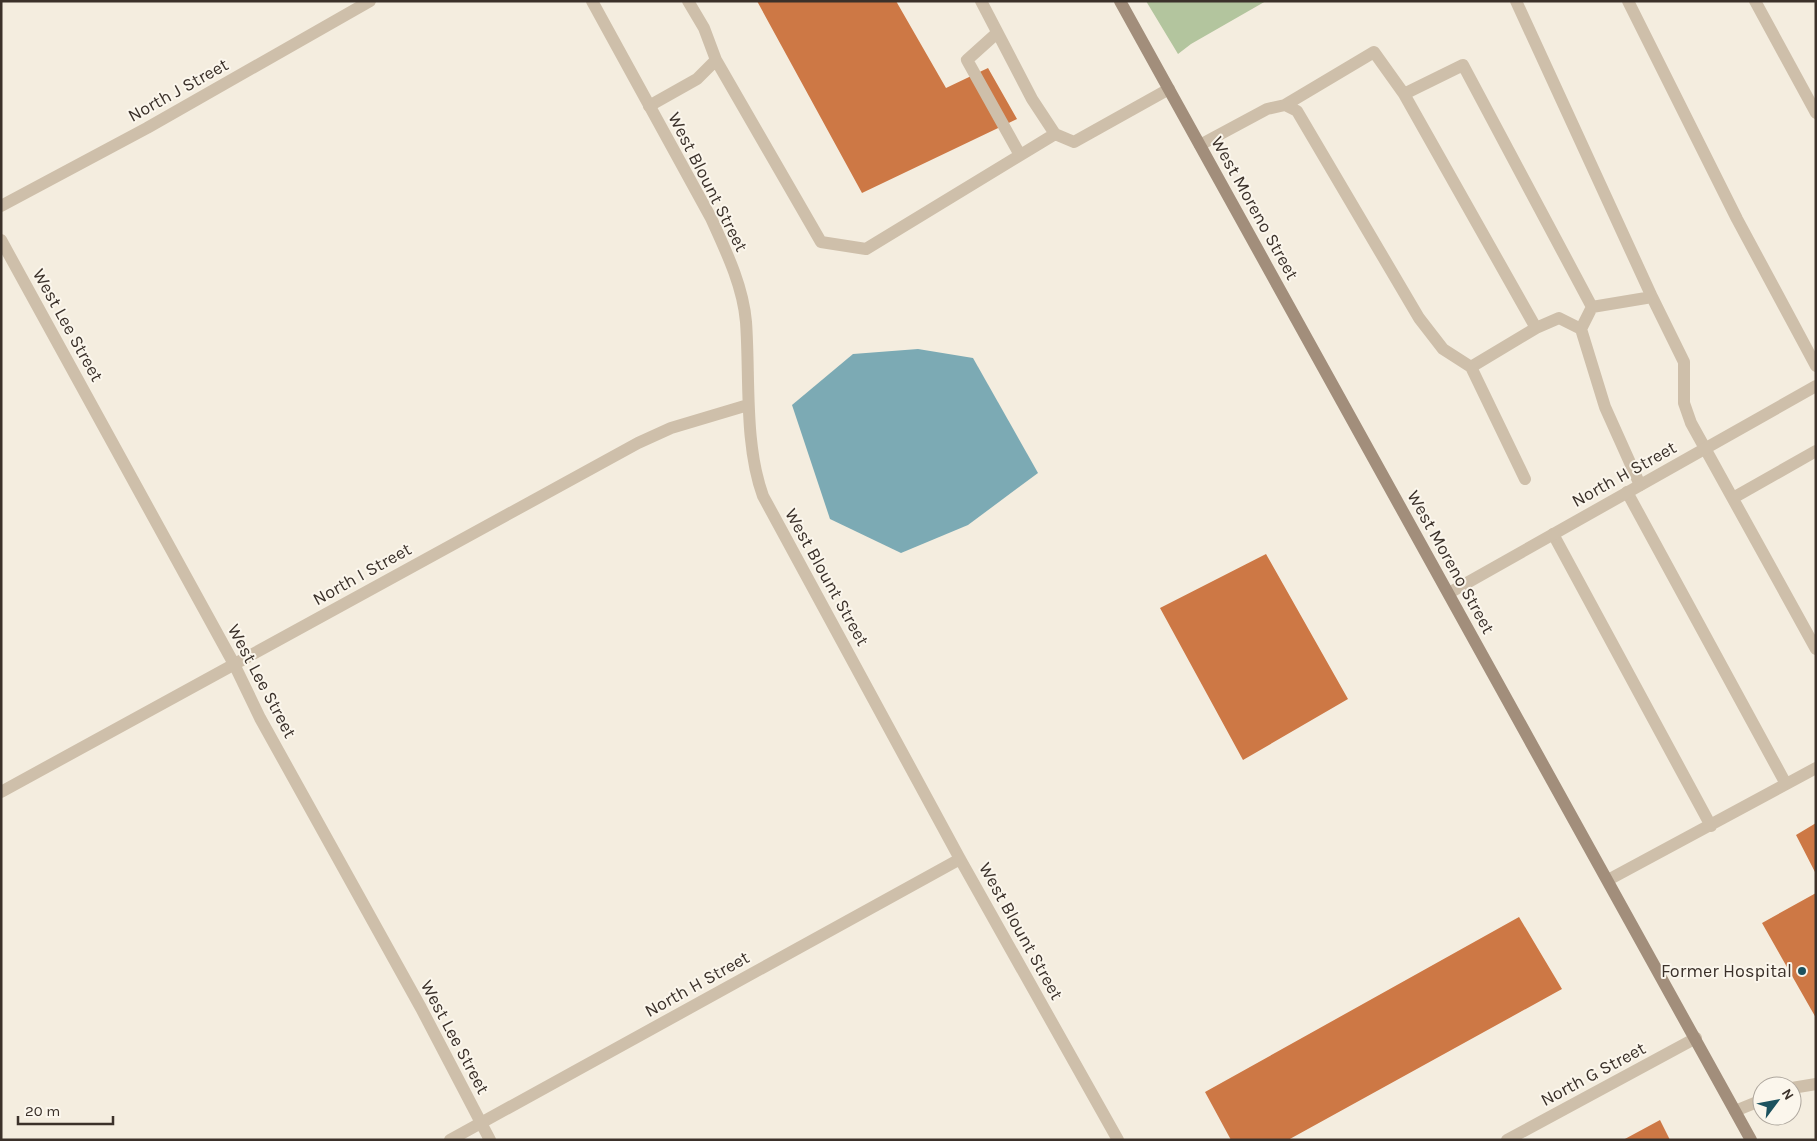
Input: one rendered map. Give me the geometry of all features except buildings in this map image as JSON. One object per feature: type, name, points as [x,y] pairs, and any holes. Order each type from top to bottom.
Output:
[{"type":"street","name":"North J Street","points":[[1,206],[147,128],[370,1]]},
{"type":"street","name":"West Blount Street","points":[[592,1],[711,218],[727,252],[737,282],[746,321],[748,405],[757,481],[763,496],[960,859],[1118,1140]]},
{"type":"street","points":[[688,1],[704,28],[716,60],[821,242],[866,249],[1055,134]]},
{"type":"street","points":[[981,1],[1032,99],[1055,134],[1074,142],[1169,89]]},
{"type":"street","name":"West Moreno Street","points":[[1120,1],[1751,1140]]},
{"type":"street","points":[[1516,1],[1652,297],[1684,362],[1684,403],[1691,422],[1816,649]]},
{"type":"street","points":[[1628,1],[1737,219],[1816,366]]},
{"type":"street","points":[[1755,1],[1816,113]]},
{"type":"street","points":[[997,33],[967,60],[1020,155]]},
{"type":"street","points":[[1200,145],[1267,109],[1285,105],[1374,52],[1404,94],[1536,328]]},
{"type":"street","points":[[649,106],[697,79],[716,60]]},
{"type":"street","points":[[1404,94],[1463,65],[1592,307]]},
{"type":"street","points":[[1285,105],[1297,111],[1419,318],[1443,349],[1471,367],[1525,479]]},
{"type":"street","name":"West Lee Street","points":[[1,240],[234,664],[260,718],[420,1008],[490,1140]]},
{"type":"street","points":[[1592,307],[1652,297]]},
{"type":"street","points":[[1592,307],[1581,329],[1605,407],[1640,485]]},
{"type":"street","points":[[1471,367],[1536,328],[1559,318],[1581,329]]},
{"type":"street","name":"North H Street","points":[[1449,593],[1816,386]]},
{"type":"street","name":"North I Street","points":[[1,792],[638,443],[671,428],[748,405]]},
{"type":"street","points":[[1733,498],[1816,451]]},
{"type":"street","points":[[1627,492],[1786,784]]},
{"type":"street","points":[[1553,534],[1711,826]]},
{"type":"street","points":[[1608,880],[1816,768]]},
{"type":"street","name":"North H Street","points":[[450,1140],[960,859]]},
{"type":"street","name":"North G Street","points":[[1507,1140],[1696,1038]]},
{"type":"street","points":[[1802,1086],[1816,1084]]},
{"type":"street","points":[[1735,1111],[1752,1104]]},
{"type":"green space","points":[[1146,1],[1266,1],[1191,44],[1178,54]]},
{"type":"water","points":[[918,349],[973,358],[1038,473],[968,525],[901,553],[830,519],[792,405],[853,354]]},
{"type":"place","name":"Former Hospital","points":[[1802,971]]}]
